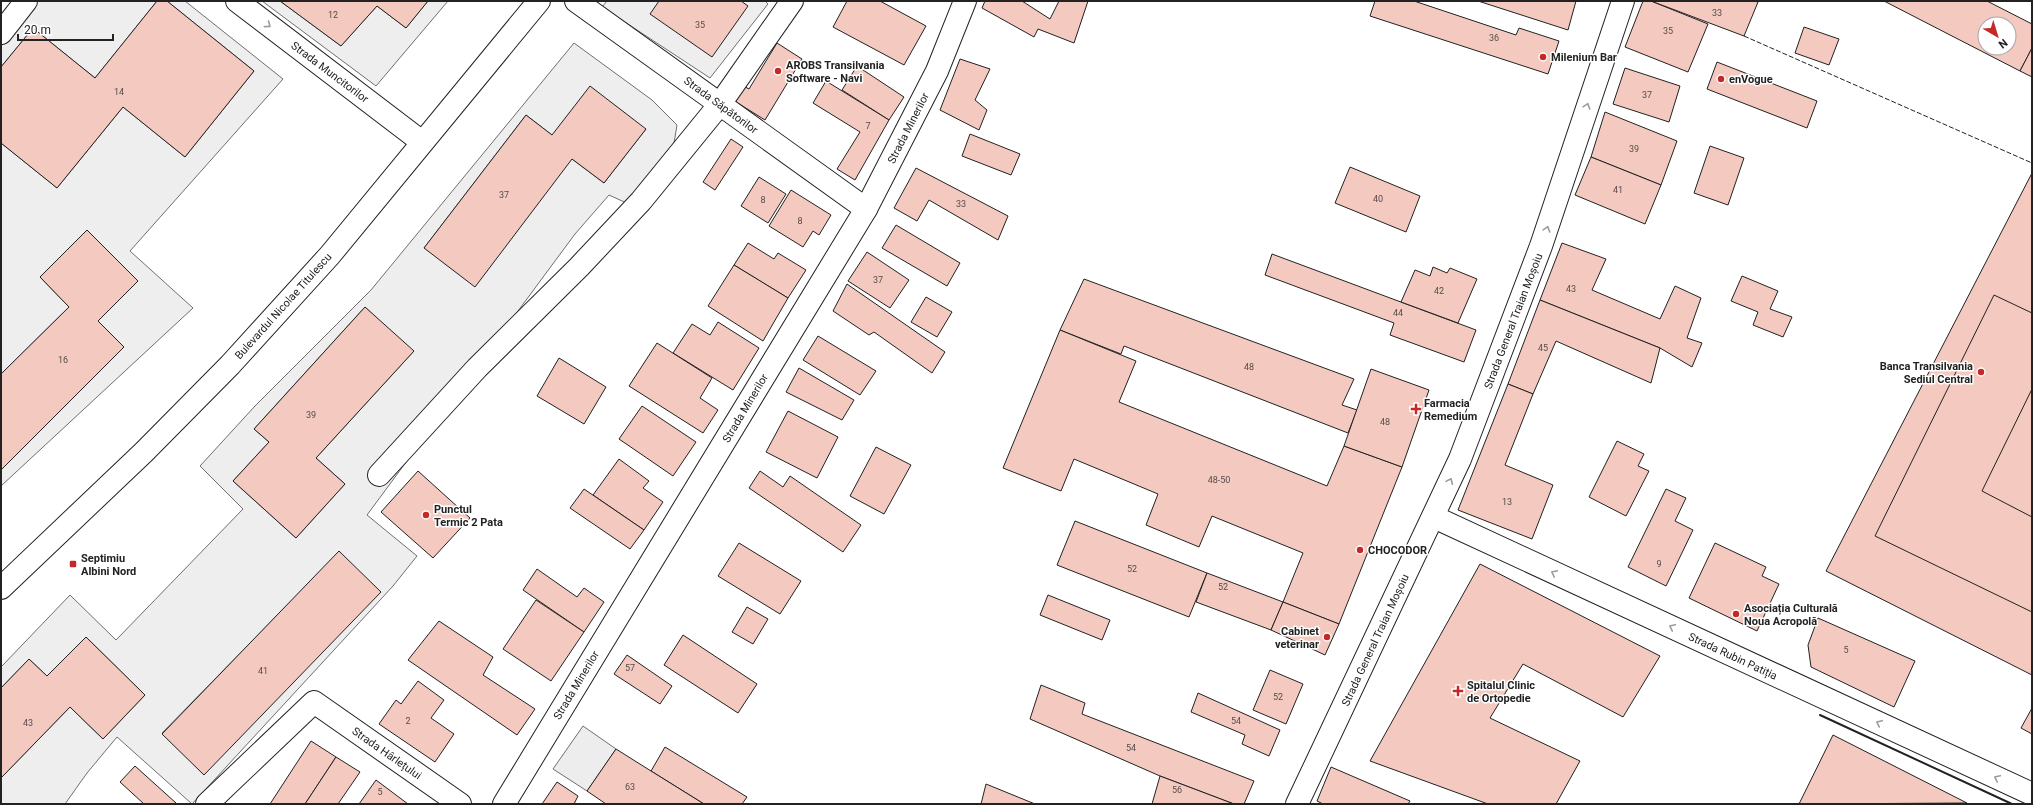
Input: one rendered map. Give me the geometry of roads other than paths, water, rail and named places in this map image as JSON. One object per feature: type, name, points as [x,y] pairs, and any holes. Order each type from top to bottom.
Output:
[{"type":"street","points":[[1,33],[26,1]]},
{"type":"street","name":"Strada Muncitorilor","points":[[237,1],[422,142]]},
{"type":"street","name":"Bulevardul Nicolae Titulescu","points":[[1,588],[144,452],[230,365],[330,255],[539,1]]},
{"type":"street","name":"Strada Săpătorilor","points":[[576,1],[866,209]]},
{"type":"street","points":[[379,475],[476,368],[579,267],[641,201],[720,104],[792,1]]},
{"type":"street","name":"Strada Minerilor","points":[[504,804],[866,209],[937,71],[965,1]]},
{"type":"street","name":"Strada General Traian Moșoiu","points":[[1297,804],[1434,517],[1460,459],[1541,246],[1623,1]]},
{"type":"street","name":"Strada Rubin Patiția","points":[[1434,517],[2032,794]]},
{"type":"street","name":"Strada Hârlețului","points":[[207,804],[314,702],[460,804]]},
{"type":"place","name":"Milenium Bar","points":[[1543,57]]},
{"type":"place","name":"AROBS Transilvania Software - Navi","points":[[778,71]]},
{"type":"place","name":"enVogue","points":[[1721,79]]},
{"type":"place","name":"Banca Transilvania Sediul Central","points":[[1981,372]]},
{"type":"place","name":"Farmacia Remedium","points":[[1416,409]]},
{"type":"place","name":"Punctul Termic 2 Pata","points":[[426,515]]},
{"type":"place","name":"CHOCODOR","points":[[1360,550]]},
{"type":"place","name":"Septimiu Albini Nord","points":[[73,564]]},
{"type":"place","name":"Asociația Culturală Noua Acropolă","points":[[1736,614]]},
{"type":"place","name":"Cabinet veterinar","points":[[1327,637]]},
{"type":"place","name":"Spitalul Clinic de Ortopedie","points":[[1458,691]]}]
